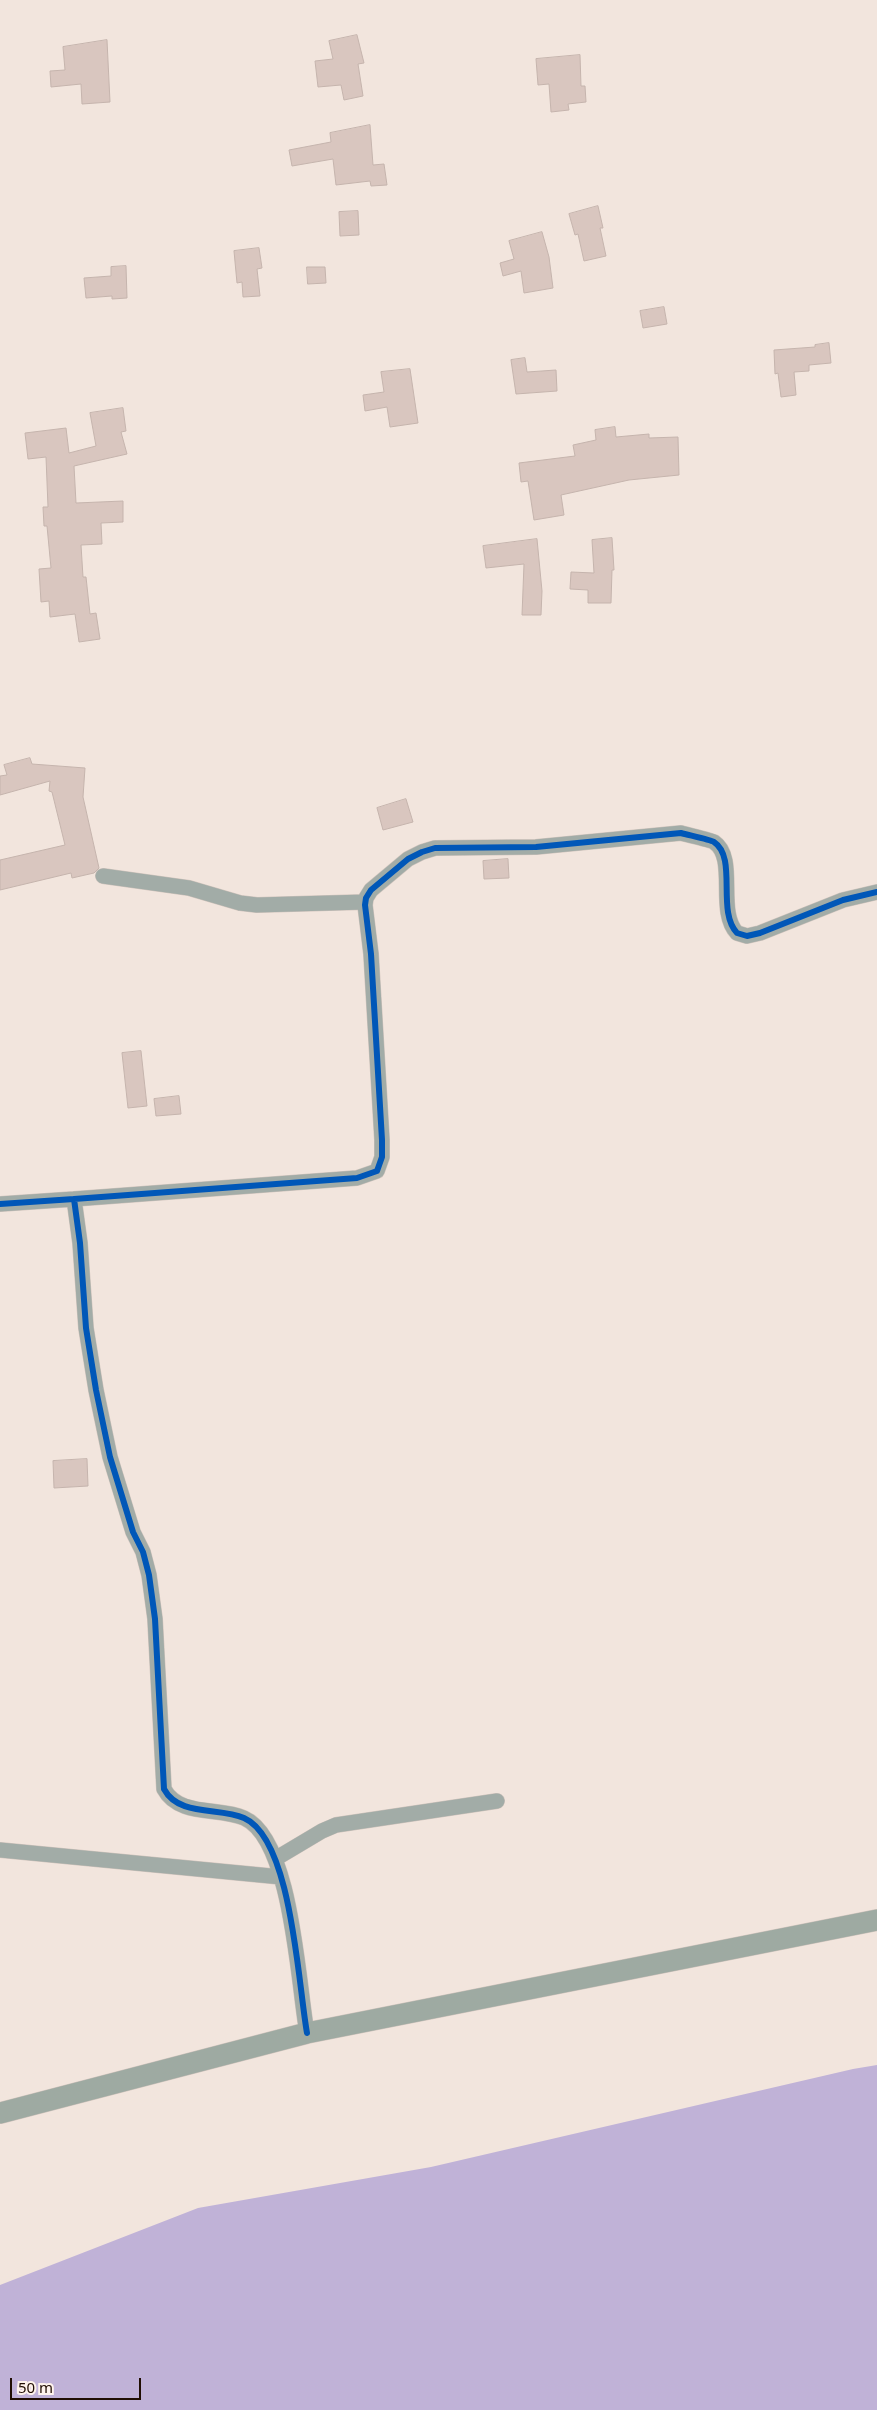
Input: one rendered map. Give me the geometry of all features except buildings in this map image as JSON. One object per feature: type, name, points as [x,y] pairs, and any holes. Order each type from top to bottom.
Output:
[{"type":"main road","points":[[0,2113],[307,2033],[877,1920]]},
{"type":"street","points":[[0,1204],[357,1178],[377,1171],[382,1157],[382,1140],[371,954],[366,902],[371,890],[395,869],[422,852],[435,848],[536,847],[681,833],[699,839],[708,839],[715,842],[724,856],[728,920],[732,928],[742,935],[760,933],[843,900],[877,892]]},
{"type":"street","points":[[103,876],[189,888],[240,903],[257,905],[366,902]]},
{"type":"street","points":[[74,1199],[80,1243],[86,1328],[96,1390],[110,1457],[133,1532],[145,1559],[151,1584],[155,1619],[164,1789],[167,1795],[186,1807],[222,1812],[251,1822],[258,1828],[268,1843],[281,1877],[293,1934],[307,2033]]},
{"type":"street","points":[[275,1859],[322,1831],[336,1825],[497,1801]]},
{"type":"street","points":[[0,1850],[281,1877]]},
{"type":"shaded area","points":[[877,2065],[877,2410],[0,2410],[0,2285],[198,2208],[431,2167]]},
{"type":"cycle path","points":[[74,1199],[357,1178],[377,1171],[382,1157],[382,1140],[371,954],[365,905],[366,898],[371,890],[408,859],[422,852],[435,848],[536,847],[681,833],[714,842],[721,850],[725,860],[728,912],[731,923],[737,933],[747,936],[760,933],[843,900],[877,892]]},
{"type":"cycle path","points":[[0,1204],[74,1199],[80,1243],[86,1328],[96,1390],[110,1457],[133,1532],[143,1552],[149,1575],[155,1619],[164,1789],[179,1804],[189,1808],[244,1818],[260,1831],[273,1854],[283,1882],[296,1949],[307,2033]]}]
